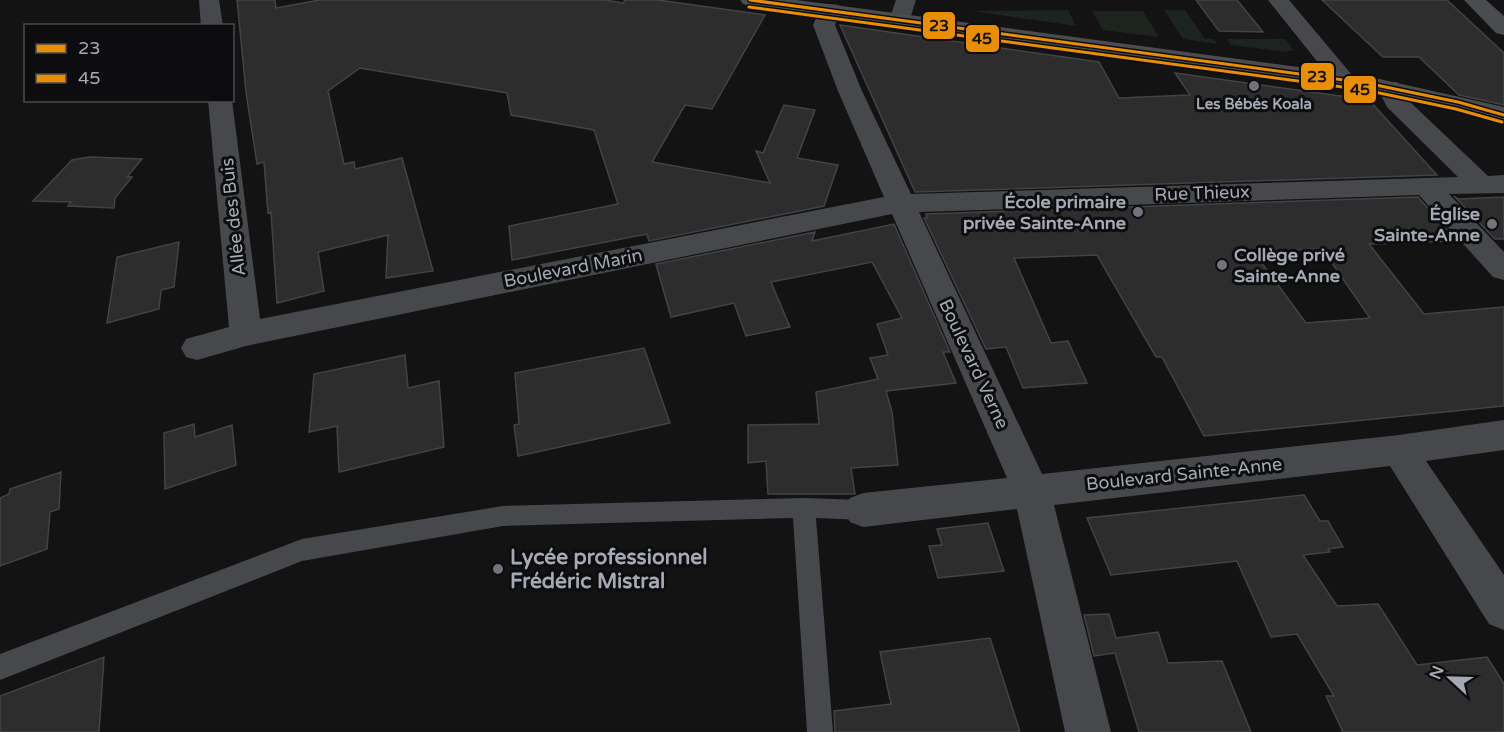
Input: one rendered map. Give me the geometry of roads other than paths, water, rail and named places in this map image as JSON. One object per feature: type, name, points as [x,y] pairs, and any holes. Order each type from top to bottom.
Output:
[{"type":"street","points":[[209,0],[212,24]]},
{"type":"street","points":[[750,0],[830,10],[903,10],[1389,87],[1504,115]]},
{"type":"street","points":[[1278,0],[1344,80]]},
{"type":"street","points":[[1474,0],[1504,28]]},
{"type":"street","name":"Boulevard Verne","points":[[830,10],[824,25],[850,91],[1032,492],[1088,732]]},
{"type":"street","points":[[1389,87],[1396,102],[1492,184]]},
{"type":"street","name":"Allée des Buis","points":[[220,102],[246,334]]},
{"type":"street","name":"Rue Thieux","points":[[901,204],[1492,184]]},
{"type":"street","points":[[1426,186],[1504,270]]},
{"type":"street","name":"Boulevard Marin","points":[[197,348],[246,334],[879,206],[901,204]]},
{"type":"street","name":"Boulevard Sainte-Anne","points":[[863,510],[1399,450],[1504,435]]},
{"type":"street","points":[[1399,450],[1504,610]]},
{"type":"lane","points":[[804,508],[820,732]]},
{"type":"lane","points":[[0,668],[302,550],[502,516],[804,508],[863,510]]},
{"type":"place","name":"Les Bébés Koala","points":[[1254,86]]},
{"type":"place","name":"École primaire privée Sainte-Anne","points":[[1138,212]]},
{"type":"place","name":"Église Sainte-Anne","points":[[1492,224]]},
{"type":"place","name":"Collège privé Sainte-Anne","points":[[1222,265]]},
{"type":"place","name":"Lycée professionnel Frédéric Mistral","points":[[498,569]]}]
